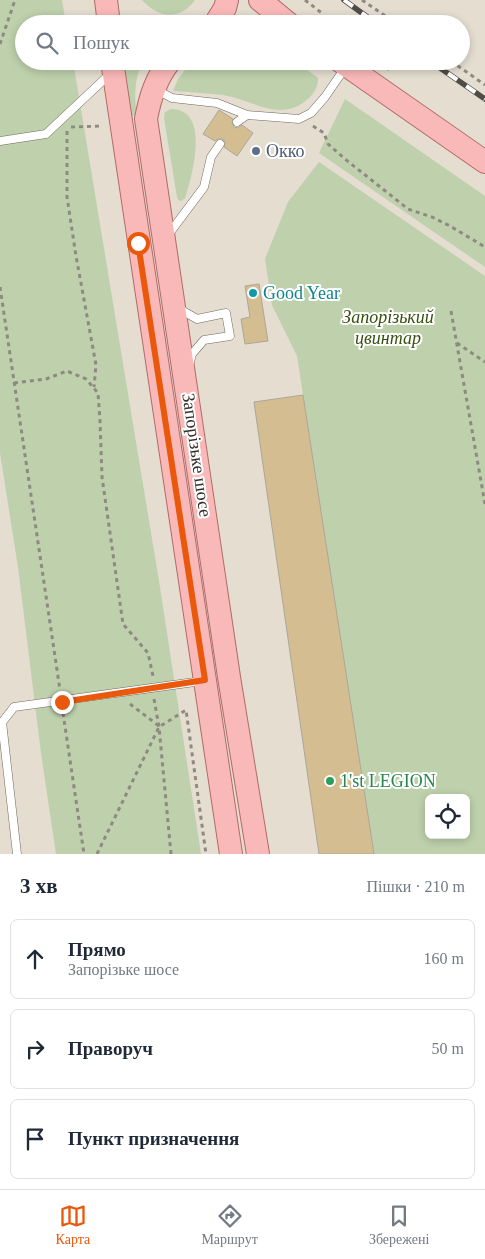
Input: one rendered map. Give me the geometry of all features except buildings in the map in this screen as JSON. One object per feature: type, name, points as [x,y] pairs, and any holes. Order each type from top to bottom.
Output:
[{"type":"main road","points":[[221,15],[227,0]]},
{"type":"main road","points":[[260,0],[278,15]]},
{"type":"main road","name":"Запорізьке шосе","points":[[114,70],[231,854]]},
{"type":"main road","name":"Запорізьке шосе","points":[[164,70],[153,88],[146,119],[258,854]]},
{"type":"main road","points":[[351,70],[485,162]]},
{"type":"main road","points":[[205,680],[230,677]]},
{"type":"lane","points":[[0,141],[46,134],[109,70]]},
{"type":"lane","points":[[153,88],[172,98],[217,103],[247,114],[299,119],[311,113],[320,103],[337,70]]},
{"type":"lane","points":[[237,122],[247,114]]},
{"type":"lane","points":[[164,240],[204,187],[211,157],[220,144]]},
{"type":"lane","points":[[173,298],[183,310],[197,319],[226,313],[230,336],[204,340],[192,354],[185,376]]},
{"type":"lane","points":[[18,854],[1,724],[14,707],[62,702],[205,680]]},
{"type":"path","points":[[0,44],[15,0]]},
{"type":"path","points":[[305,0],[323,14]]},
{"type":"path","points":[[362,0],[384,15]]},
{"type":"path","points":[[464,70],[485,85]]},
{"type":"path","points":[[299,119],[324,133],[328,144],[408,209],[432,217],[485,247]]},
{"type":"path","points":[[94,388],[96,365],[76,256],[68,197],[66,127],[103,126]]},
{"type":"path","points":[[0,287],[84,854]]},
{"type":"path","points":[[450,311],[485,504]]},
{"type":"path","points":[[456,342],[485,362]]},
{"type":"path","points":[[14,383],[46,379],[68,372],[86,379],[98,393],[102,477],[123,624],[148,653],[154,681],[152,688],[159,727],[171,854]]},
{"type":"path","points":[[129,704],[159,727]]},
{"type":"path","points":[[97,854],[159,727],[186,710],[206,854]]},
{"type":"path","points":[[63,713],[73,712]]},
{"type":"green space","points":[[0,0],[62,0],[64,15],[15,15],[15,70],[74,70],[159,581],[201,854],[56,854],[41,753],[18,567],[0,453]]},
{"type":"green space","points":[[142,0],[195,0],[183,11],[169,15],[155,11]]},
{"type":"green space","points":[[123,70],[140,70],[135,101],[137,115],[131,116]]},
{"type":"green space","points":[[185,70],[307,70],[318,78],[316,89],[299,106],[278,110],[223,95],[173,91],[178,79]]},
{"type":"green space","points":[[345,99],[485,196],[485,267],[319,153]]},
{"type":"green space","points":[[171,109],[183,112],[191,120],[195,131],[196,145],[191,175],[185,198],[181,201],[177,197],[164,118],[165,112]]},
{"type":"green space","name":"Запорізький цвинтар","points":[[319,162],[485,276],[485,854],[374,854],[297,356],[272,305],[265,259],[288,202]]},
{"type":"railway","points":[[344,0],[365,15]]},
{"type":"railway","points":[[443,70],[485,99]]},
{"type":"place","name":"Окко","points":[[256,151]]},
{"type":"place","name":"Good Year","points":[[253,293]]},
{"type":"place","name":"1'st LEGION","points":[[330,781]]},
{"type":"route","points":[[62,702],[205,680],[138,243]]}]
